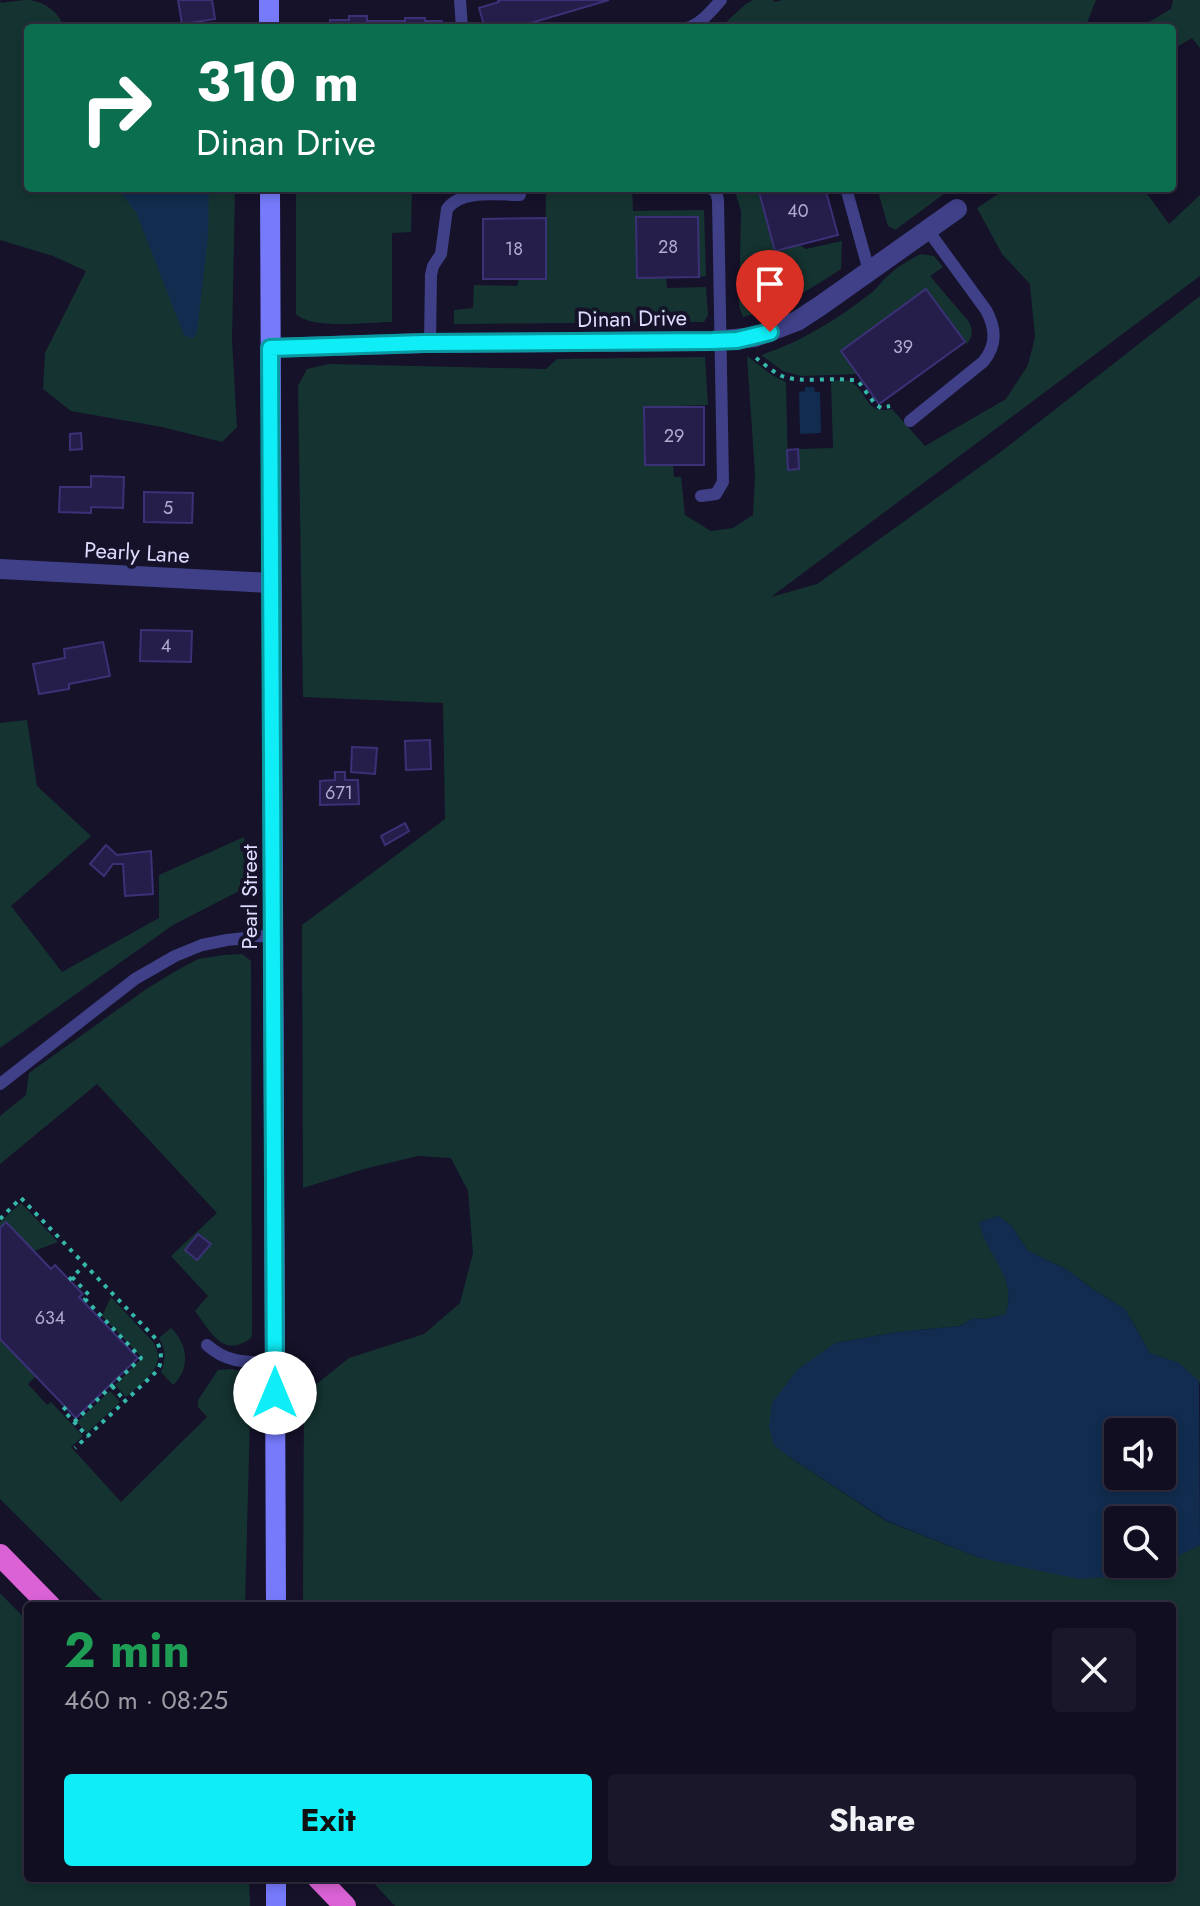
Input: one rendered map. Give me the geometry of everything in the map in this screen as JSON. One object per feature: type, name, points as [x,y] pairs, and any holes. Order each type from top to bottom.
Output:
[{"type":"highway","points":[[0,1555],[46,1602]]},
{"type":"highway","points":[[322,1882],[345,1906]]},
{"type":"main road","points":[[269,0],[269,24]]},
{"type":"main road","name":"Pearl Street","points":[[270,192],[276,1602]]},
{"type":"main road","points":[[276,1882],[276,1906]]},
{"type":"street","name":"Dinan Drive","points":[[270,348],[729,340],[755,337],[797,321],[957,209]]},
{"type":"street","name":"Pearly Lane","points":[[0,569],[271,583]]},
{"type":"lane","points":[[460,0],[462,24]]},
{"type":"lane","points":[[697,24],[721,0]]},
{"type":"lane","points":[[701,496],[716,494],[723,482],[729,340],[716,192]]},
{"type":"lane","points":[[847,192],[869,271]]},
{"type":"lane","points":[[430,343],[431,275],[441,254],[450,204],[472,196],[520,195]]},
{"type":"lane","points":[[910,421],[983,362],[993,346],[992,321],[986,310],[927,229]]},
{"type":"lane","points":[[0,1084],[135,979],[175,956],[202,945],[273,935]]},
{"type":"lane","points":[[207,1345],[225,1358],[236,1361],[275,1363]]},
{"type":"path","points":[[729,340],[780,375],[858,381],[875,404],[881,408],[890,406]]},
{"type":"path","points":[[0,1219],[21,1198],[156,1339],[160,1351],[159,1369],[75,1448]]},
{"type":"path","points":[[74,1422],[141,1358],[85,1299],[89,1295],[70,1278],[85,1265]]},
{"type":"path","points":[[111,1385],[125,1402]]},
{"type":"path","points":[[66,1407],[63,1410],[88,1437]]},
{"type":"green space","points":[[0,0],[1,3],[29,0],[51,9],[62,24],[24,24],[24,192],[235,192],[232,341],[237,427],[222,442],[162,427],[71,411],[43,389],[45,353],[86,271],[53,256],[0,240]]},
{"type":"green space","points":[[753,0],[1096,0],[1087,24],[728,24],[727,21]]},
{"type":"green space","points":[[1173,0],[1200,0],[1200,48],[1192,38],[1176,48],[1176,24],[1146,24],[1171,9]]},
{"type":"green space","points":[[296,192],[412,192],[411,232],[392,233],[392,322],[327,324],[296,314]]},
{"type":"green space","points":[[546,192],[632,192],[633,211],[704,210],[706,276],[699,277],[698,217],[637,217],[666,278],[667,288],[706,287],[708,315],[704,322],[454,324],[454,310],[473,308],[474,285],[517,286],[519,279],[545,278]]},
{"type":"green space","points":[[735,192],[759,192],[775,251],[800,245],[806,249],[842,241],[841,269],[794,298],[743,317],[739,306],[741,211]]},
{"type":"green space","points":[[878,192],[947,192],[895,230],[888,226]]},
{"type":"green space","points":[[1001,192],[1146,192],[1169,224],[1200,195],[1200,276],[771,597],[817,584],[1002,451],[1200,296],[1200,1383],[1179,1363],[1150,1353],[1125,1309],[1066,1269],[1028,1251],[1011,1225],[998,1216],[979,1222],[1005,1277],[1008,1288],[1006,1314],[985,1319],[973,1318],[960,1326],[898,1332],[835,1343],[788,1456],[886,1521],[980,1558],[1104,1571],[1104,1578],[1176,1578],[1176,1556],[1200,1545],[1200,1906],[395,1906],[373,1882],[1176,1882],[1176,1602],[303,1602],[304,1394],[349,1358],[424,1334],[460,1303],[473,1253],[468,1191],[451,1158],[418,1156],[303,1188],[302,925],[445,819],[443,703],[303,697],[298,386],[307,369],[329,364],[546,369],[557,359],[705,357],[708,405],[645,407],[645,465],[673,465],[674,477],[681,477],[685,515],[711,531],[733,528],[753,515],[755,474],[747,356],[786,382],[788,469],[799,469],[798,449],[833,448],[831,381],[851,382],[871,406],[892,409],[925,446],[1006,399],[1028,365],[1035,337],[1030,284],[1002,254],[977,208]]},
{"type":"green space","points":[[921,254],[934,256],[943,267],[930,276],[969,322],[972,333],[967,344],[926,289],[841,351],[857,374],[801,376],[783,371],[761,355],[805,337],[832,321],[873,291],[896,269]]},
{"type":"green space","points":[[27,720],[37,786],[91,836],[11,906],[62,972],[159,918],[159,875],[244,837],[247,887],[173,925],[0,1048],[0,723]]},
{"type":"green space","points":[[242,954],[251,961],[252,1333],[251,1338],[233,1346],[218,1340],[195,1311],[208,1296],[171,1256],[217,1213],[97,1084],[0,1164],[0,1116],[26,1095],[29,1073],[145,990],[198,959]]},
{"type":"green space","points":[[21,1203],[58,1242],[34,1251],[6,1222],[0,1228],[0,1222]]},
{"type":"green space","points":[[111,1297],[153,1342],[157,1351],[158,1359],[152,1373],[126,1397],[115,1385],[142,1358],[102,1316]]},
{"type":"green space","points":[[171,1328],[181,1341],[185,1356],[183,1372],[173,1385],[161,1372],[164,1355],[159,1338]]},
{"type":"green space","points":[[0,1339],[36,1376],[28,1384],[47,1405],[51,1402],[83,1436],[71,1447],[121,1502],[207,1417],[198,1407],[198,1400],[218,1370],[248,1372],[251,1379],[245,1602],[104,1602],[0,1499]]},
{"type":"green space","points":[[110,1391],[120,1402],[87,1433],[77,1422]]},
{"type":"green space","points":[[0,1593],[24,1618],[24,1882],[249,1882],[250,1906],[0,1906]]},
{"type":"water","points":[[120,192],[209,192],[208,236],[197,332],[193,339],[184,335],[136,212]]},
{"type":"water","points":[[805,387],[814,387],[815,392],[820,392],[821,433],[800,434],[799,392],[805,391]]},
{"type":"water","points":[[998,1216],[1011,1225],[1028,1251],[1066,1269],[1125,1309],[1150,1353],[1179,1363],[1199,1381],[1200,1545],[1176,1557],[1176,1506],[1104,1506],[1104,1577],[1079,1579],[980,1558],[887,1521],[774,1445],[769,1427],[772,1403],[797,1370],[835,1343],[898,1332],[960,1326],[973,1318],[985,1319],[1006,1314],[1008,1288],[979,1222]]},
{"type":"building","points":[[178,0],[212,0],[215,19],[182,24]]},
{"type":"building","points":[[609,0],[528,24],[484,24],[479,8],[499,2]]},
{"type":"building","points":[[349,16],[367,16],[367,21],[425,18],[425,21],[442,21],[442,24],[330,24],[330,20],[349,20]]},
{"type":"building","points":[[759,192],[826,192],[838,235],[775,251]]},
{"type":"building","points":[[636,217],[698,217],[699,277],[637,278]]},
{"type":"building","points":[[546,218],[546,279],[483,279],[483,219]]},
{"type":"building","points":[[926,289],[965,342],[879,404],[841,351]]},
{"type":"building","points":[[644,407],[704,407],[704,465],[645,465]]},
{"type":"building","points":[[81,433],[82,449],[70,450],[70,434]]},
{"type":"building","points":[[798,449],[799,469],[788,470],[787,450]]},
{"type":"building","points":[[91,476],[124,477],[123,508],[91,507],[91,513],[59,512],[60,487],[91,487]]},
{"type":"building","points":[[144,492],[193,493],[192,523],[144,522]]},
{"type":"building","points":[[141,630],[192,631],[191,662],[140,661]]},
{"type":"building","points":[[103,642],[110,676],[69,684],[69,689],[39,694],[33,664],[65,658],[64,649]]},
{"type":"building","points":[[430,740],[431,769],[406,770],[405,741]]},
{"type":"building","points":[[352,747],[377,748],[375,774],[351,772]]},
{"type":"building","points":[[335,772],[345,772],[345,780],[358,780],[359,804],[320,805],[320,781],[335,780]]},
{"type":"building","points":[[405,823],[409,831],[385,845],[381,836]]},
{"type":"building","points":[[106,845],[117,855],[151,851],[153,894],[125,896],[123,864],[113,864],[104,876],[90,864]]},
{"type":"building","points":[[6,1222],[51,1269],[55,1265],[83,1294],[79,1297],[138,1358],[76,1418],[0,1339],[0,1228]]},
{"type":"building","points":[[198,1234],[211,1244],[197,1260],[185,1250]]},
{"type":"route","points":[[275,1393],[270,348],[424,343],[712,341],[737,340],[770,332]]}]
